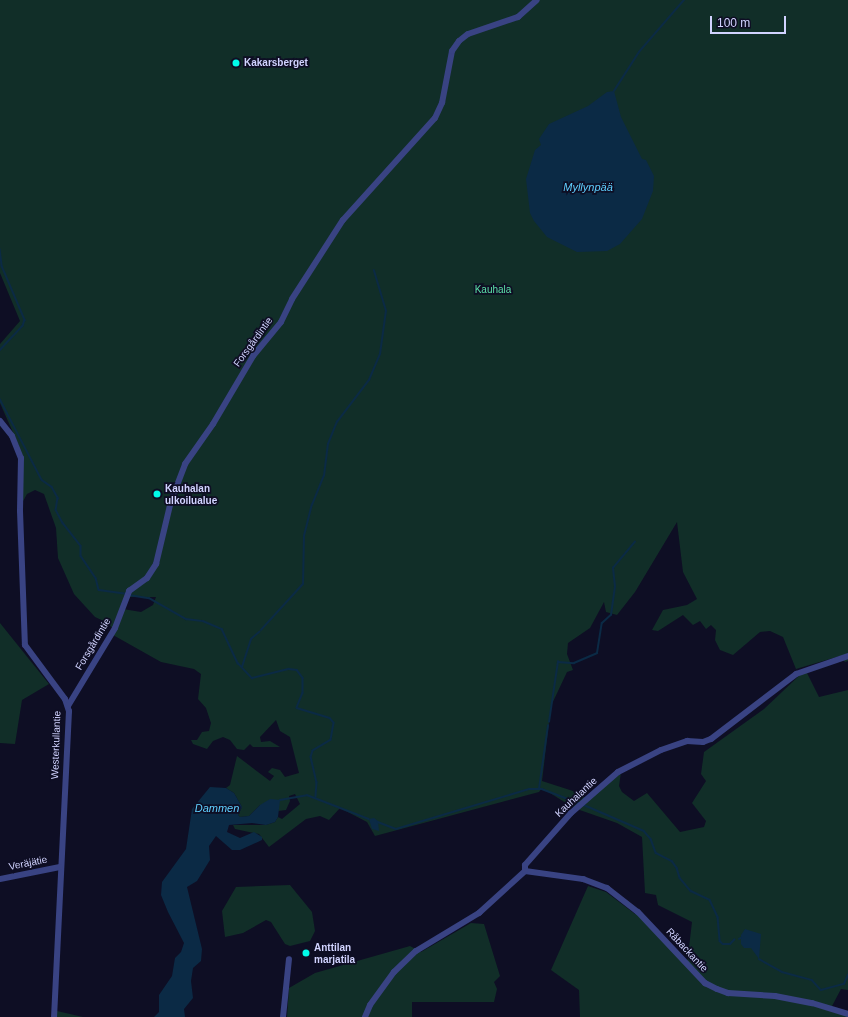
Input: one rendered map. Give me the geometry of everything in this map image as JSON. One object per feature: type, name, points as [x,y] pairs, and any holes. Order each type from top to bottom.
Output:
[{"type":"street","name":"Forsgårdintie","points":[[68,706],[115,628],[129,591],[152,572],[182,471],[213,424],[253,356],[281,322],[292,299],[343,220],[419,138],[440,109],[452,51],[459,41],[468,34],[518,17],[537,0]]},
{"type":"street","name":"Westerkullantie","points":[[0,421],[12,436],[21,458],[20,512],[25,645],[68,706],[54,1017]]},
{"type":"street","name":"Kauhalantie","points":[[365,1017],[370,1005],[394,972],[416,950],[479,913],[525,870],[526,865],[571,814],[618,772],[644,757],[676,744],[711,739],[796,674],[848,656]]},
{"type":"street","name":"Veräjätie","points":[[0,879],[60,868]]},
{"type":"street","name":"Råbackantie","points":[[525,870],[583,879],[607,888],[638,912],[705,983],[717,989],[728,993],[775,996],[812,1003],[848,1014]]},
{"type":"street","points":[[283,1017],[289,959]]},
{"type":"green space","name":"Kauhala","points":[[0,0],[848,0],[848,661],[845,662],[840,656],[796,669],[783,637],[770,631],[760,632],[733,655],[720,650],[715,640],[716,630],[711,625],[706,629],[700,621],[693,625],[683,615],[658,631],[652,630],[663,610],[687,605],[697,599],[683,572],[677,522],[635,592],[617,615],[606,612],[604,602],[590,628],[568,643],[567,654],[573,670],[567,672],[551,706],[542,781],[573,791],[588,799],[621,772],[619,786],[622,792],[634,801],[647,793],[680,832],[704,827],[706,821],[692,803],[706,781],[701,774],[704,752],[764,709],[802,673],[806,671],[819,697],[848,690],[848,990],[841,989],[831,1008],[848,1014],[848,1017],[580,1017],[579,990],[551,970],[588,886],[606,892],[635,914],[638,912],[687,964],[692,922],[658,905],[656,895],[645,893],[642,837],[617,823],[574,808],[542,788],[539,792],[375,836],[367,822],[340,808],[329,820],[320,816],[306,819],[269,847],[259,834],[235,829],[233,825],[266,825],[275,822],[278,817],[282,819],[300,804],[295,794],[289,796],[290,801],[286,810],[278,811],[279,804],[260,805],[249,816],[240,817],[238,815],[242,807],[234,793],[226,788],[230,785],[237,756],[270,781],[274,776],[268,772],[272,768],[280,770],[285,777],[299,773],[290,737],[280,731],[276,720],[260,737],[261,742],[270,741],[280,747],[253,747],[250,744],[244,750],[237,749],[230,740],[223,737],[213,741],[207,749],[193,744],[191,740],[197,740],[202,732],[209,731],[211,723],[206,708],[198,699],[201,674],[194,669],[161,662],[113,635],[123,609],[113,629],[108,623],[95,617],[74,594],[58,558],[56,528],[44,494],[35,490],[27,494],[22,503],[19,446],[0,403],[0,344],[20,321],[0,273]],"holes":[[[129,597],[156,597],[153,605],[141,612],[123,609]]]},
{"type":"green space","points":[[0,623],[49,684],[22,700],[15,744],[0,743]]},
{"type":"green space","points":[[290,885],[312,912],[315,931],[310,941],[290,946],[285,944],[271,922],[266,920],[243,933],[225,937],[222,911],[236,887]]},
{"type":"green space","points":[[471,923],[484,924],[500,976],[494,982],[497,989],[494,1002],[412,1002],[412,1017],[287,1017],[289,988],[315,973],[410,946],[421,952]]},
{"type":"green space","points":[[57,1011],[83,1017],[57,1017]]},
{"type":"water","name":"Myllynpää","points":[[614,91],[621,117],[642,159],[646,160],[654,176],[653,191],[642,219],[620,244],[607,251],[577,252],[547,237],[534,221],[530,213],[526,179],[535,150],[541,145],[539,139],[549,124],[588,106],[607,92]]},
{"type":"water","name":"Dammen","points":[[210,787],[226,788],[234,793],[242,807],[238,815],[240,817],[249,816],[260,805],[270,799],[280,800],[278,817],[275,822],[266,825],[252,823],[229,825],[227,832],[240,838],[254,832],[262,837],[262,840],[240,850],[232,850],[216,836],[209,846],[210,860],[197,881],[187,887],[202,949],[201,961],[193,968],[191,981],[193,998],[184,1009],[185,1017],[154,1017],[159,1012],[159,995],[172,976],[175,958],[181,952],[184,943],[161,895],[162,882],[186,849],[192,809]]},
{"type":"water","points":[[374,818],[378,821],[379,831],[372,829],[369,819]]},
{"type":"water","points":[[745,929],[761,934],[759,959],[751,948],[744,948],[741,944],[741,935]]},
{"type":"waterway","points":[[614,91],[639,52],[684,0]]},
{"type":"waterway","points":[[0,249],[2,266],[25,320],[23,326],[0,351]]},
{"type":"waterway","points":[[261,630],[303,584],[304,536],[312,505],[324,476],[328,444],[337,422],[369,380],[380,354],[386,311],[374,271]]},
{"type":"waterway","points":[[0,399],[42,480],[52,487],[58,498],[56,510],[63,523],[81,546],[81,556],[96,578],[99,590],[126,594]]},
{"type":"waterway","points":[[549,722],[558,662],[574,663],[597,653],[602,623],[611,615],[615,587],[613,568],[635,542]]},
{"type":"waterway","points":[[129,595],[149,598],[186,619],[203,621],[222,629],[238,663],[252,678],[289,669],[297,670],[303,678],[303,693],[297,708],[330,718],[334,723],[331,740],[313,751],[311,757],[317,782],[316,797]]},
{"type":"waterway","points":[[242,667],[251,639],[259,632]]},
{"type":"waterway","points":[[539,789],[548,726]]},
{"type":"waterway","points":[[378,822],[396,829],[529,789],[542,789],[579,803]]},
{"type":"waterway","points":[[280,800],[307,795],[369,819]]},
{"type":"waterway","points":[[584,805],[644,831],[651,839],[656,853],[672,861],[677,868],[680,878],[691,891],[710,900],[718,917],[720,941],[723,944],[730,944],[734,940]]},
{"type":"waterway","points":[[759,959],[782,972],[812,980],[821,990],[844,984],[848,975]]},
{"type":"place","name":"Kakarsberget","points":[[236,63]]},
{"type":"place","name":"Kauhalan ulkoilualue","points":[[157,494]]},
{"type":"place","name":"Anttilan marjatila","points":[[306,953]]}]
